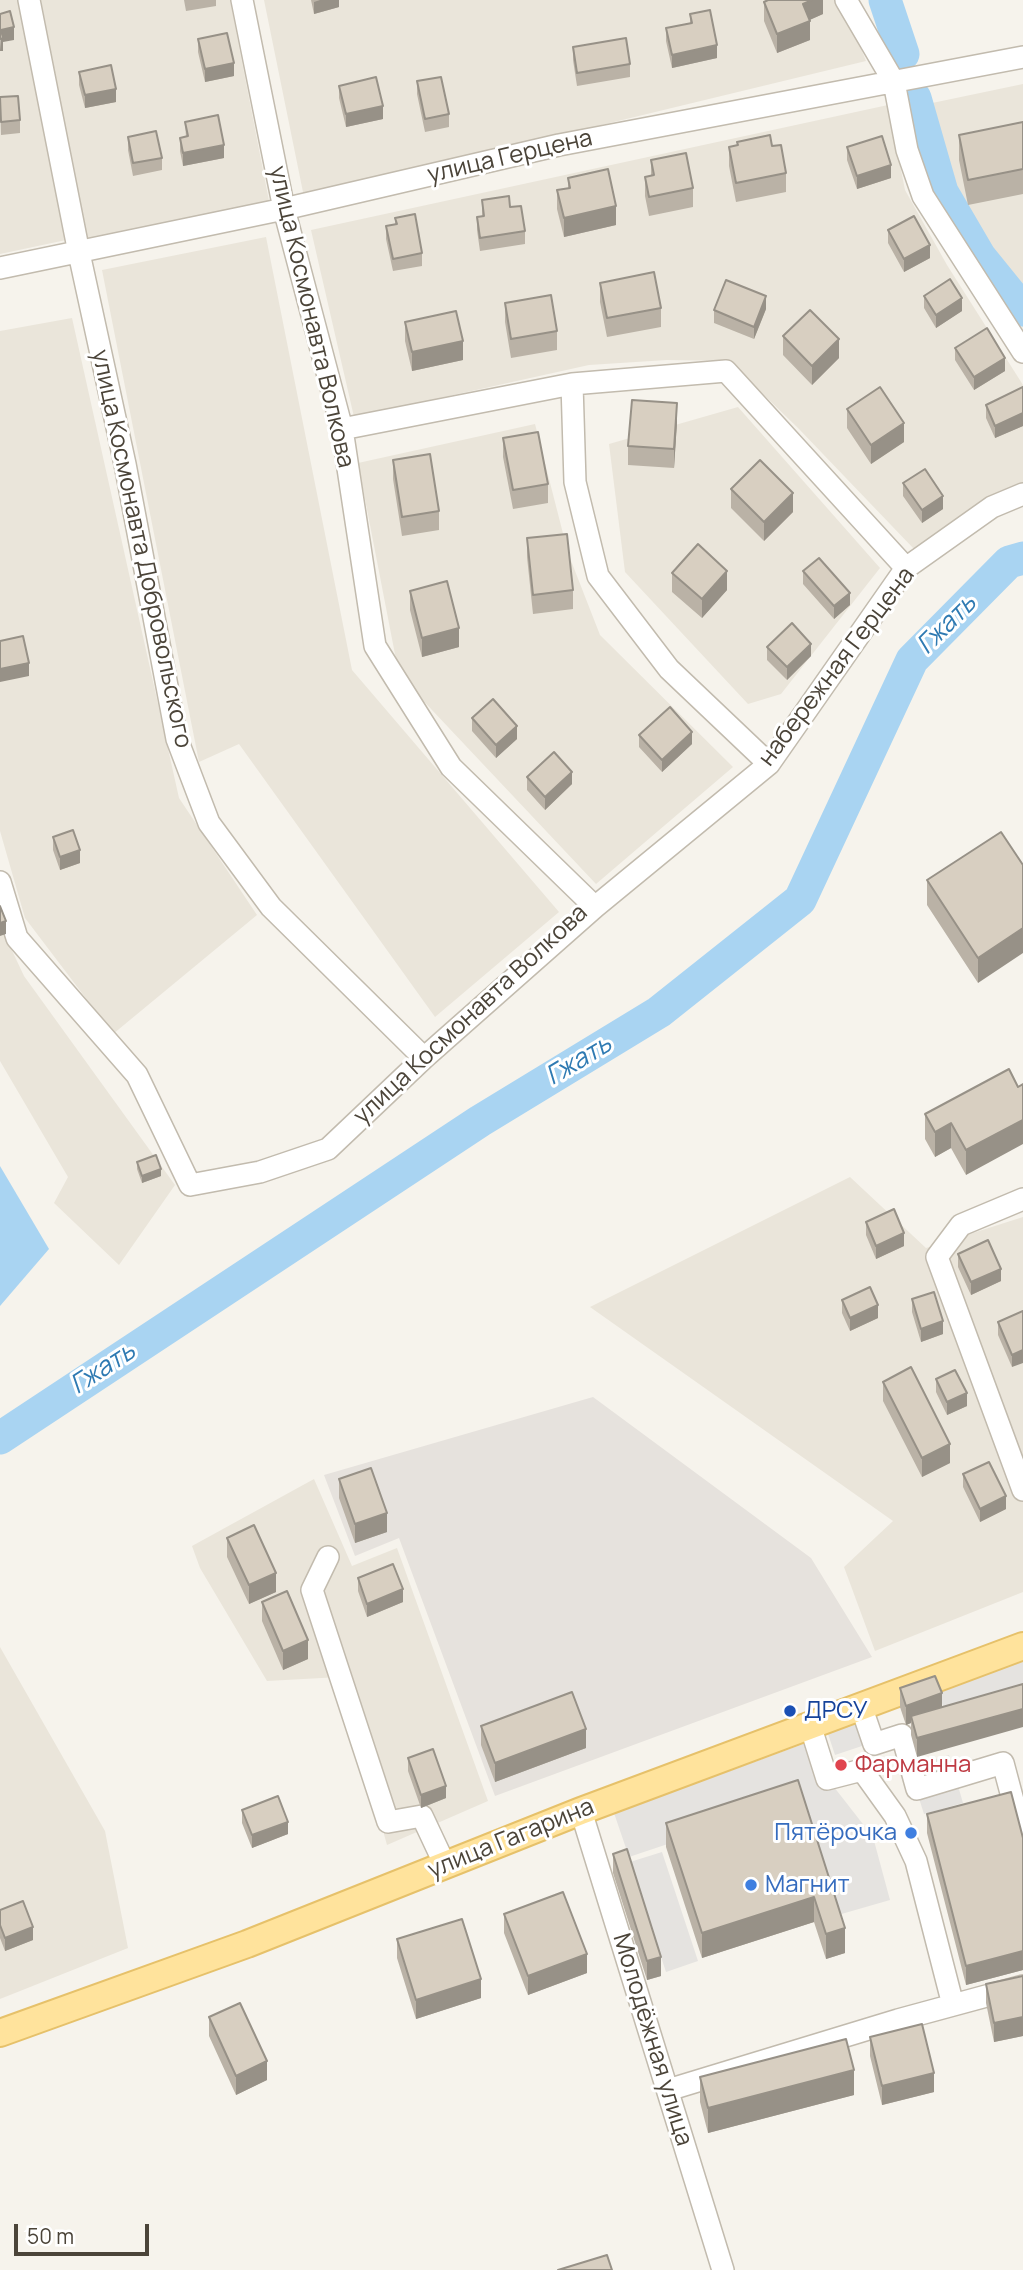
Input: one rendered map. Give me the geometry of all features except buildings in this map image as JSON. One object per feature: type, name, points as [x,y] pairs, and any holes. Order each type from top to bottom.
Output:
[{"type":"main road","name":"улица Гагарина","points":[[0,2033],[247,1944],[581,1811],[631,1799],[810,1725],[1023,1646]]},
{"type":"street","name":"улица Космонавта Добровольского","points":[[29,0],[127,477],[177,739],[209,822],[271,907],[424,1058]]},
{"type":"street","name":"улица Космонавта Волкова","points":[[0,882],[17,938],[137,1075],[190,1185],[260,1172],[328,1149],[424,1058],[595,907],[451,767],[375,646],[342,429],[284,209],[242,0]]},
{"type":"street","points":[[846,0],[894,82],[907,150],[923,197],[1023,352]]},
{"type":"street","name":"улица Герцена","points":[[0,268],[284,209],[559,145],[1023,57]]},
{"type":"street","points":[[342,429],[572,384],[726,371],[905,568]]},
{"type":"street","points":[[572,384],[575,482],[598,576],[669,668],[769,764]]},
{"type":"street","name":"набережная Герцена","points":[[595,907],[769,764],[905,568],[992,507],[1023,494]]},
{"type":"street","points":[[1023,1199],[961,1225],[937,1257],[1023,1490]]},
{"type":"street","points":[[328,1557],[312,1590],[388,1822],[422,1816],[445,1865]]},
{"type":"street","points":[[861,1706],[874,1744],[926,1728]]},
{"type":"street","points":[[810,1725],[827,1779],[862,1770],[895,1816],[916,1861],[953,2005]]},
{"type":"street","points":[[902,1735],[917,1789],[1003,1763],[1023,1838]]},
{"type":"street","name":"Молодёжная улица","points":[[581,1811],[723,2270]]},
{"type":"street","points":[[668,2090],[1023,1986]]},
{"type":"shaded area","points":[[0,0],[18,0],[66,240],[0,254]]},
{"type":"shaded area","points":[[41,0],[230,0],[270,206],[88,244]]},
{"type":"shaded area","points":[[264,0],[842,0],[866,61],[304,197]]},
{"type":"shaded area","points":[[1023,84],[1023,328],[941,204],[913,107]]},
{"type":"shaded area","points":[[888,105],[905,190],[947,265],[1023,385],[1023,484],[990,500],[914,549],[799,429],[729,361],[667,360],[589,365],[354,417],[311,230]]},
{"type":"shaded area","points":[[266,237],[352,670],[559,912],[435,1017],[239,744],[199,762],[102,270]]},
{"type":"shaded area","points":[[72,318],[179,798],[257,915],[113,1034],[25,918],[0,831],[0,331]]},
{"type":"shaded area","points":[[738,407],[880,568],[781,694],[748,704],[625,572],[609,444]]},
{"type":"shaded area","points":[[535,424],[568,553],[600,635],[733,767],[596,884],[399,675],[358,463]]},
{"type":"shaded area","points":[[0,925],[24,976],[175,1185],[119,1265],[54,1203],[68,1177],[0,1061]]},
{"type":"shaded area","points":[[850,1177],[926,1248],[1023,1217],[1023,1592],[875,1651],[844,1567],[893,1521],[590,1307]]},
{"type":"shaded area","points":[[593,1397],[811,1558],[872,1657],[495,1796],[399,1538],[355,1556],[324,1475]]},
{"type":"shaded area","points":[[314,1479],[352,1566],[397,1548],[488,1801],[387,1845],[340,1677],[267,1681],[200,1568],[192,1546]]},
{"type":"shaded area","points":[[0,1647],[105,1831],[128,1948],[0,1999]]},
{"type":"shaded area","points":[[1023,1651],[1023,1694],[946,1716],[937,1687]]},
{"type":"shaded area","points":[[860,1720],[868,1744],[835,1755],[827,1731]]},
{"type":"shaded area","points":[[820,1738],[834,1787],[873,1837],[890,1900],[838,1915],[799,1800],[629,1857],[614,1813]]},
{"type":"shaded area","points":[[949,1755],[963,1803],[924,1814],[917,1792],[919,1764]]},
{"type":"shaded area","points":[[662,1852],[698,1961],[666,1972],[630,1862]]},
{"type":"water","points":[[0,1166],[49,1249],[0,1306]]},
{"type":"waterway","points":[[885,0],[903,54]]},
{"type":"waterway","points":[[915,98],[942,192],[980,257],[1023,310]]},
{"type":"waterway","name":"Гжать","points":[[0,1438],[480,1121],[659,1012],[800,900],[912,660],[1009,562],[1023,558]]},
{"type":"place","name":"ДРСУ","points":[[790,1711]]},
{"type":"place","name":"Фарманна","points":[[841,1765]]},
{"type":"place","name":"Пятёрочка","points":[[911,1833]]},
{"type":"place","name":"Магнит","points":[[751,1885]]}]
